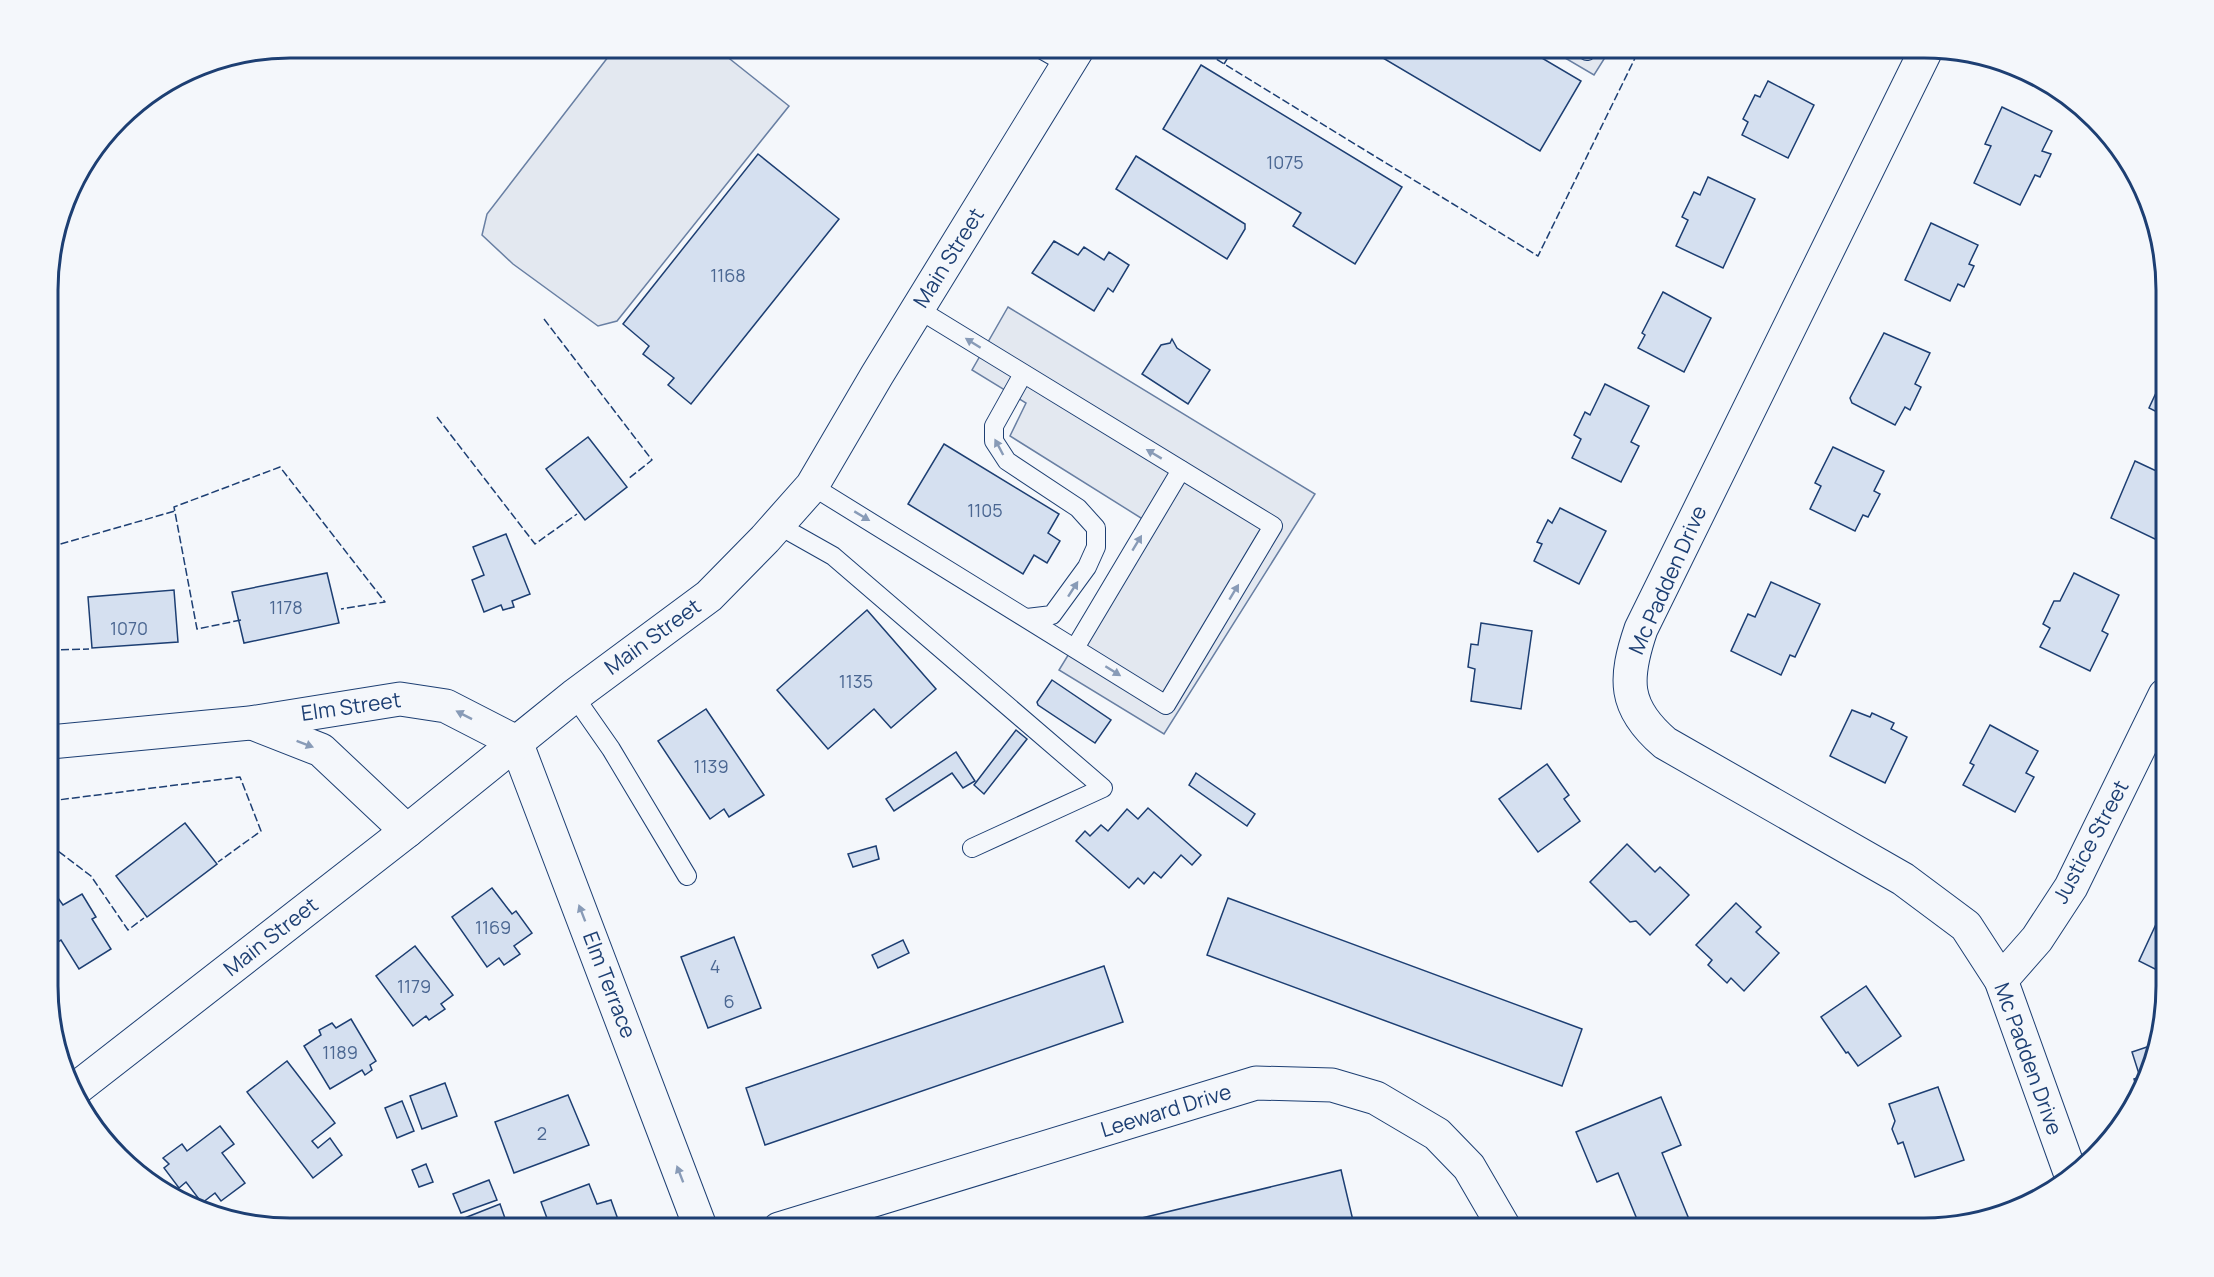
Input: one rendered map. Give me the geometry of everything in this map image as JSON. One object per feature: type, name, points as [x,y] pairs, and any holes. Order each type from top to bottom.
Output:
[{"type":"street","name":"Main Street","points":[[80,1085],[406,831],[574,696],[709,596],[778,525],[812,486],[1071,58]]},
{"type":"street","name":"Mc Padden Drive","points":[[1922,58],[1641,629],[1630,667],[1628,686],[1640,718],[1665,743],[1903,879],[1966,926],[2001,980],[2068,1168]]},
{"type":"street","name":"Elm Street","points":[[58,741],[250,723],[380,700],[419,700],[446,706],[516,742]]},
{"type":"street","name":"Justice Street","points":[[2001,980],[2037,939],[2071,887],[2156,715]]},
{"type":"street","name":"Elm Street","points":[[250,723],[321,750],[406,831]]},
{"type":"street","name":"Elm Terrace","points":[[516,742],[697,1219]]},
{"type":"street","name":"Leeward Drive","points":[[812,1219],[1257,1083],[1332,1085],[1376,1098],[1437,1134],[1469,1167],[1499,1219]]},
{"type":"lane","points":[[812,486],[1166,705],[1273,526],[918,309]]},
{"type":"lane","points":[[1023,374],[994,426],[994,441],[1007,461],[1078,508],[1096,528],[1096,547],[1087,567],[1066,600],[1052,615],[1027,618]]},
{"type":"lane","points":[[1075,648],[1181,470]]},
{"type":"lane","points":[[778,525],[833,556],[1102,788],[972,848]]},
{"type":"lane","points":[[574,696],[611,750],[687,876]]},
{"type":"shaded area","points":[[607,58],[729,58],[789,106],[617,321],[598,326],[513,264],[482,235],[487,214]]},
{"type":"shaded area","points":[[1565,58],[1605,58],[1594,75]]},
{"type":"shaded area","points":[[1008,307],[1315,494],[1164,734],[1059,670],[1149,523],[1010,436],[1026,403],[972,370]]},
{"type":"building","points":[[1383,58],[1542,58],[1581,81],[1540,151]]},
{"type":"building","points":[[1201,65],[1402,187],[1355,264],[1293,226],[1301,213],[1163,129]]},
{"type":"building","points":[[1768,81],[1814,105],[1788,158],[1742,135],[1748,122],[1743,119],[1755,95],[1760,97]]},
{"type":"building","points":[[2002,107],[2052,131],[2042,151],[2051,154],[2040,177],[2035,175],[2020,205],[1974,183],[1991,146],[1985,144]]},
{"type":"building","points":[[758,154],[839,219],[691,404],[668,385],[674,378],[643,354],[649,346],[623,324]]},
{"type":"building","points":[[1136,156],[1245,224],[1245,229],[1227,259],[1116,189]]},
{"type":"building","points":[[1708,177],[1755,199],[1723,268],[1676,246],[1688,220],[1682,217],[1694,192],[1700,195]]},
{"type":"building","points":[[1931,223],[1978,245],[1969,264],[1974,266],[1964,287],[1958,284],[1950,301],[1905,280]]},
{"type":"building","points":[[1054,241],[1078,255],[1084,247],[1104,260],[1109,252],[1129,265],[1113,292],[1108,288],[1094,311],[1032,273]]},
{"type":"building","points":[[1663,292],[1711,318],[1684,372],[1638,348],[1645,335],[1642,333]]},
{"type":"building","points":[[1884,333],[1930,353],[1915,384],[1921,387],[1910,410],[1905,407],[1895,425],[1852,403],[1850,398]]},
{"type":"building","points":[[1172,339],[1177,348],[1210,370],[1188,404],[1142,374],[1161,345],[1170,343]]},
{"type":"building","points":[[1605,384],[1649,406],[1631,442],[1639,446],[1621,482],[1572,458],[1581,439],[1574,435],[1585,412],[1590,415]]},
{"type":"building","points":[[2156,393],[2156,412],[2149,408]]},
{"type":"building","points":[[588,437],[627,487],[585,520],[546,469]]},
{"type":"building","points":[[944,444],[1059,514],[1048,533],[1060,541],[1047,563],[1034,555],[1023,574],[908,504]]},
{"type":"building","points":[[1833,447],[1884,471],[1874,491],[1880,494],[1868,517],[1863,515],[1855,531],[1810,509],[1821,486],[1815,483]]},
{"type":"building","points":[[2135,461],[2156,471],[2156,540],[2111,518]]},
{"type":"building","points":[[1560,508],[1606,531],[1579,584],[1534,561],[1542,544],[1537,542],[1548,520],[1552,523]]},
{"type":"building","points":[[506,534],[530,594],[512,601],[514,607],[503,610],[501,605],[484,612],[472,580],[484,575],[473,547]]},
{"type":"building","points":[[327,573],[339,623],[244,643],[232,592]]},
{"type":"building","points":[[2074,573],[2119,595],[2102,631],[2108,634],[2090,671],[2040,647],[2050,628],[2043,624],[2054,601],[2060,601]]},
{"type":"building","points":[[1771,582],[1820,604],[1795,657],[1790,655],[1781,675],[1731,651],[1748,614],[1755,617]]},
{"type":"building","points":[[174,590],[178,642],[92,648],[88,597]]},
{"type":"building","points":[[867,610],[936,689],[891,728],[874,709],[828,749],[777,690]]},
{"type":"building","points":[[1481,623],[1532,631],[1521,709],[1471,701],[1475,669],[1468,667],[1471,644],[1478,645]]},
{"type":"building","points":[[1052,680],[1111,720],[1095,743],[1038,705],[1037,702]]},
{"type":"building","points":[[706,709],[764,795],[729,817],[724,809],[710,819],[658,741]]},
{"type":"building","points":[[1852,710],[1870,717],[1872,713],[1894,723],[1891,729],[1907,737],[1885,783],[1830,756]]},
{"type":"building","points":[[1990,725],[2038,751],[2026,773],[2034,777],[2015,812],[1963,785],[1974,765],[1970,763]]},
{"type":"building","points":[[1016,730],[1027,739],[984,794],[974,785]]},
{"type":"building","points":[[956,752],[975,781],[963,788],[952,773],[894,811],[886,799]]},
{"type":"building","points":[[1547,764],[1569,795],[1564,799],[1580,821],[1538,852],[1499,799]]},
{"type":"building","points":[[1196,773],[1255,814],[1247,826],[1189,785]]},
{"type":"building","points":[[1148,808],[1201,855],[1192,865],[1181,855],[1161,878],[1154,872],[1144,884],[1138,878],[1129,888],[1076,841],[1085,831],[1090,836],[1101,825],[1108,831],[1127,809],[1138,819]]},
{"type":"building","points":[[185,823],[217,864],[147,917],[116,876]]},
{"type":"building","points":[[1627,844],[1655,872],[1660,867],[1689,895],[1650,935],[1636,921],[1630,922],[1590,882]]},
{"type":"building","points":[[876,846],[879,859],[853,867],[848,854]]},
{"type":"building","points":[[492,888],[512,914],[516,911],[532,933],[514,946],[520,954],[504,965],[499,958],[487,967],[452,917]]},
{"type":"building","points":[[82,894],[96,917],[92,919],[111,949],[79,969],[61,940],[58,942],[58,898],[63,905]]},
{"type":"building","points":[[1228,898],[1582,1029],[1562,1086],[1207,955]]},
{"type":"building","points":[[1736,903],[1761,927],[1756,932],[1779,953],[1744,991],[1731,978],[1727,983],[1708,965],[1712,960],[1696,945]]},
{"type":"building","points":[[2156,924],[2156,970],[2139,961]]},
{"type":"building","points":[[734,937],[761,1008],[708,1028],[681,957]]},
{"type":"building","points":[[903,940],[909,953],[878,968],[872,955]]},
{"type":"building","points":[[415,946],[453,995],[441,1004],[445,1009],[429,1020],[426,1016],[413,1026],[376,976]]},
{"type":"building","points":[[1104,966],[1123,1022],[765,1145],[746,1088]]},
{"type":"building","points":[[1866,986],[1901,1036],[1858,1066],[1821,1017]]},
{"type":"building","points":[[351,1019],[376,1061],[370,1065],[372,1070],[365,1075],[362,1070],[330,1089],[304,1046],[321,1035],[319,1030],[332,1023],[336,1028]]},
{"type":"building","points":[[2148,1047],[2139,1073],[2132,1052]]},
{"type":"building","points":[[287,1061],[335,1123],[312,1141],[318,1148],[330,1138],[342,1155],[313,1178],[247,1092]]},
{"type":"building","points":[[445,1083],[457,1116],[422,1129],[410,1096]]},
{"type":"building","points":[[1938,1087],[1964,1160],[1915,1177],[1903,1142],[1898,1144],[1892,1129],[1895,1121],[1889,1104]]},
{"type":"building","points":[[568,1095],[589,1145],[514,1173],[495,1122]]},
{"type":"building","points":[[1661,1097],[1681,1145],[1662,1153],[1689,1219],[1637,1219],[1618,1173],[1597,1182],[1576,1132]]},
{"type":"building","points":[[402,1101],[414,1131],[397,1138],[385,1108]]},
{"type":"building","points":[[220,1126],[234,1144],[222,1153],[245,1183],[221,1201],[215,1193],[204,1202],[200,1200],[186,1182],[179,1188],[164,1168],[169,1164],[163,1158],[182,1144],[187,1151]]},
{"type":"building","points":[[426,1164],[433,1182],[419,1187],[412,1170]]},
{"type":"building","points":[[1341,1170],[1353,1219],[1138,1219]]},
{"type":"building","points":[[489,1180],[497,1200],[461,1213],[453,1194]]},
{"type":"building","points":[[589,1184],[597,1204],[611,1200],[618,1219],[547,1219],[541,1202]]},
{"type":"building","points":[[500,1204],[505,1219],[462,1219]]},
{"type":"fence","points":[[1214,58],[1538,256],[1635,58]]},
{"type":"fence","points":[[1224,64],[1228,58]]},
{"type":"fence","points":[[544,319],[652,460],[628,479]]},
{"type":"fence","points":[[437,417],[535,544],[577,514]]},
{"type":"fence","points":[[241,620],[197,629],[174,507],[280,467],[385,602],[341,609]]},
{"type":"fence","points":[[58,545],[175,511]]},
{"type":"fence","points":[[58,650],[89,649]]},
{"type":"fence","points":[[58,800],[240,777],[261,831],[218,862]]},
{"type":"fence","points":[[58,851],[91,876],[128,930],[144,918]]}]
